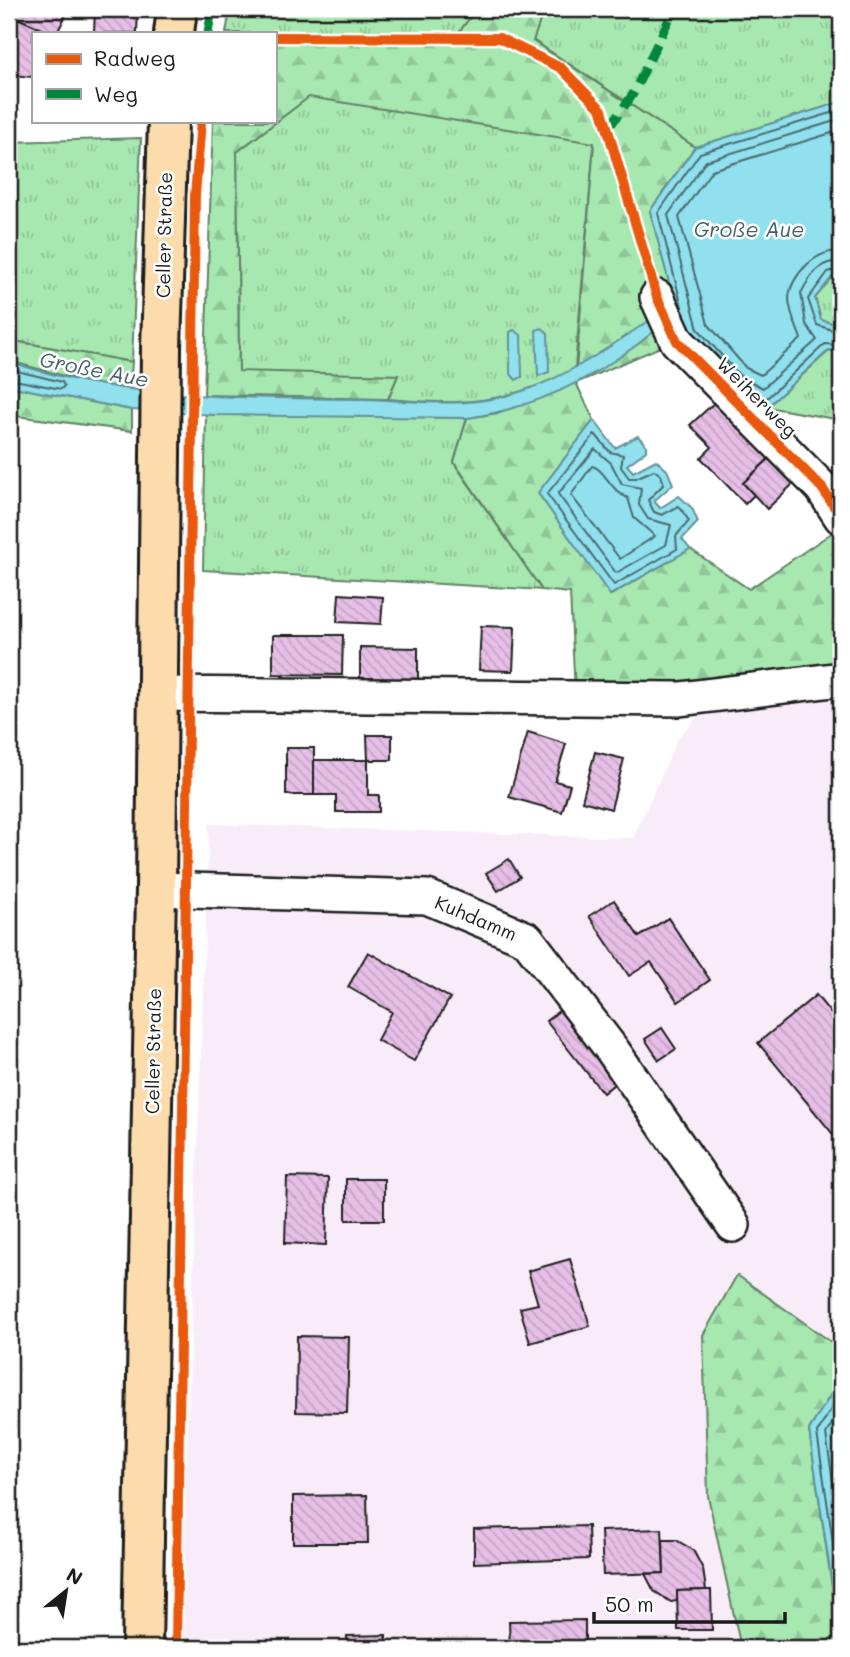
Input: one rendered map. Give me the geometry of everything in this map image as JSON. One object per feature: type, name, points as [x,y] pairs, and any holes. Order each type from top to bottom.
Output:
[{"type":"main road","points":[[174,32],[177,9]]},
{"type":"main road","name":"Celler Straße","points":[[142,1648],[156,889],[161,348],[167,122]]},
{"type":"street","name":"Weiherweg","points":[[657,297],[677,341],[822,488],[841,517]]},
{"type":"street","points":[[158,694],[680,699],[841,679]]},
{"type":"street","name":"Kuhdamm","points":[[156,889],[427,897],[527,939],[613,1051],[733,1226]]},
{"type":"shaded area","points":[[841,687],[841,1349],[738,1276],[708,1496],[741,1648],[180,1648],[209,824],[633,838],[678,738],[706,707]]},
{"type":"green space","points":[[230,9],[477,9],[458,33],[226,32]]},
{"type":"green space","points":[[477,9],[544,9],[533,41],[695,147],[650,211],[684,337],[576,383],[594,420],[538,493],[611,595],[690,549],[749,589],[839,528],[841,671],[575,693],[570,593],[542,590],[454,462],[467,418],[498,413],[575,383],[594,143],[309,97],[237,152],[239,371],[398,375],[388,399],[204,395],[213,122],[276,122],[276,33],[458,33]]},
{"type":"green space","points":[[544,9],[841,9],[841,102],[695,147],[533,40]]},
{"type":"green space","points":[[309,96],[594,143],[575,368],[528,389],[484,400],[461,402],[388,399],[398,375],[239,372],[237,152]]},
{"type":"green space","points":[[141,138],[132,362],[9,340],[9,142]]},
{"type":"green space","points":[[833,276],[841,284],[841,326],[821,320],[815,298]]},
{"type":"green space","points":[[9,340],[132,362],[130,388],[98,385],[9,361]]},
{"type":"green space","points":[[830,350],[841,352],[841,420],[767,407]]},
{"type":"green space","points":[[9,386],[132,410],[132,431],[9,415]]},
{"type":"green space","points":[[206,414],[467,418],[454,463],[542,590],[203,570]]},
{"type":"green space","points":[[737,1275],[841,1349],[841,1378],[809,1430],[841,1648],[741,1648],[708,1496],[703,1335]]},
{"type":"water","name":"Große Aue","points":[[841,102],[841,284],[833,276],[815,298],[821,320],[841,326],[841,352],[829,350],[767,407],[730,389],[656,330],[613,361],[568,387],[519,406],[467,418],[214,415],[132,410],[9,386],[9,361],[94,384],[227,397],[445,403],[485,400],[528,389],[567,372],[675,305],[650,211],[695,147]]},
{"type":"water","points":[[542,328],[548,333],[549,372],[538,376],[536,330]]},
{"type":"water","points":[[514,330],[521,335],[522,377],[516,380],[510,373],[510,332]]},
{"type":"water","points":[[594,420],[615,448],[638,436],[646,445],[646,451],[627,465],[633,472],[656,460],[667,470],[673,484],[654,501],[660,508],[679,496],[692,508],[698,522],[682,539],[690,549],[610,595],[538,493]]},
{"type":"water","points":[[841,1378],[841,1645],[809,1430]]},
{"type":"building","points":[[9,9],[69,9],[58,32],[48,32],[9,14]]},
{"type":"building","points":[[95,9],[138,9],[137,32],[94,32]]},
{"type":"building","points":[[9,14],[48,32],[32,32],[32,77],[9,75]]},
{"type":"building","points":[[714,403],[744,434],[750,428],[774,454],[743,483],[754,495],[745,504],[701,458],[712,447],[690,425]]},
{"type":"building","points":[[769,459],[793,484],[767,509],[743,483]]},
{"type":"building","points":[[339,594],[383,597],[381,624],[337,622]]},
{"type":"building","points":[[481,626],[515,627],[513,671],[479,670]]},
{"type":"building","points":[[273,635],[343,635],[342,675],[273,674]]},
{"type":"building","points":[[360,647],[418,648],[418,686],[360,686]]},
{"type":"building","points":[[528,732],[566,744],[555,781],[570,785],[562,812],[509,797]]},
{"type":"building","points":[[367,735],[392,735],[392,760],[368,760]]},
{"type":"building","points":[[286,748],[314,748],[314,795],[286,795]]},
{"type":"building","points":[[595,752],[624,759],[611,809],[582,801]]},
{"type":"building","points":[[314,760],[368,760],[368,795],[379,795],[379,812],[336,812],[336,795],[314,795]]},
{"type":"building","points":[[509,859],[520,877],[498,891],[486,873]]},
{"type":"building","points":[[614,900],[639,937],[668,918],[710,980],[678,1002],[651,962],[629,976],[589,916]]},
{"type":"building","points":[[368,952],[450,998],[414,1061],[377,1040],[392,1012],[348,987]]},
{"type":"building","points":[[816,995],[841,1026],[841,1144],[758,1043]]},
{"type":"building","points":[[568,1004],[624,1076],[603,1093],[546,1021]]},
{"type":"building","points":[[662,1028],[676,1049],[659,1060],[645,1039]]},
{"type":"building","points":[[287,1177],[328,1178],[326,1245],[285,1243]]},
{"type":"building","points":[[346,1179],[384,1179],[384,1220],[346,1220]]},
{"type":"building","points":[[570,1259],[590,1326],[530,1343],[520,1308],[538,1304],[528,1271]]},
{"type":"building","points":[[297,1336],[349,1337],[347,1413],[296,1412]]},
{"type":"building","points":[[367,1495],[368,1543],[293,1543],[293,1496]]},
{"type":"building","points":[[588,1526],[589,1559],[474,1563],[474,1529]]},
{"type":"building","points":[[662,1529],[664,1573],[603,1575],[601,1531]]},
{"type":"building","points":[[663,1540],[676,1540],[693,1550],[703,1569],[706,1590],[677,1591],[677,1601],[671,1602],[654,1591],[645,1574],[664,1573]]},
{"type":"building","points":[[711,1590],[712,1630],[678,1630],[677,1591]]},
{"type":"building","points":[[585,1620],[585,1648],[510,1648],[509,1621]]},
{"type":"building","points":[[386,1635],[386,1648],[347,1648],[347,1636]]},
{"type":"marked path","points":[[208,32],[212,9]]},
{"type":"marked path","points":[[608,129],[633,94],[674,9]]},
{"type":"cycle path","points":[[276,37],[499,38],[561,68],[602,110],[657,297],[677,341],[822,488],[841,517]]},
{"type":"cycle path","points":[[176,1648],[195,196],[201,122]]}]
